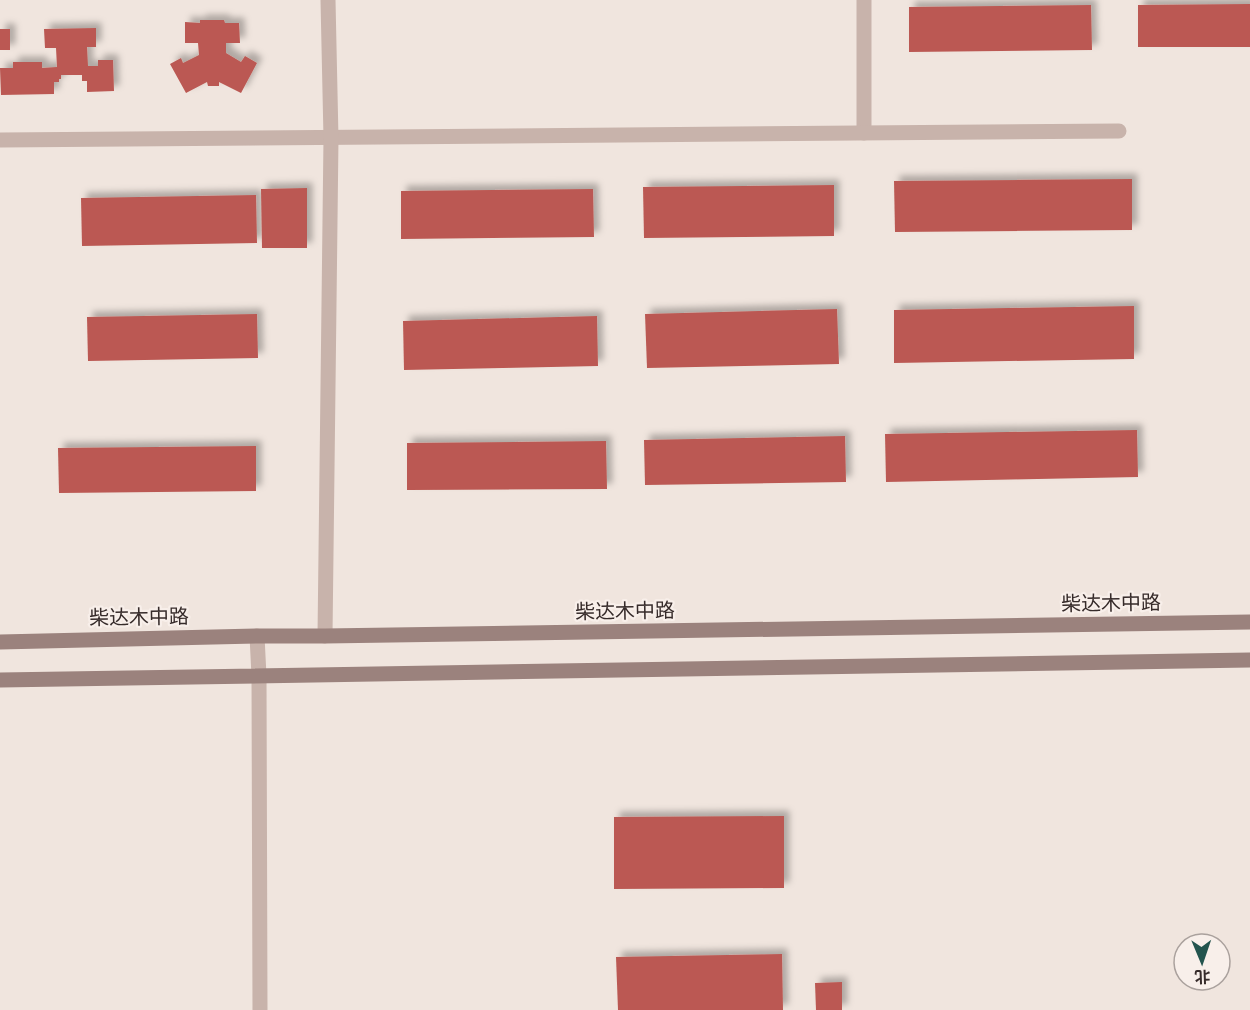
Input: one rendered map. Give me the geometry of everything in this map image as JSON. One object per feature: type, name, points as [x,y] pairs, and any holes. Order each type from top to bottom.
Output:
[{"type":"main road","name":"柴达木中路","points":[[0,642],[257,636],[1250,622]]},
{"type":"main road","points":[[0,680],[1250,660]]},
{"type":"street","points":[[325,636],[332,138],[328,0]]},
{"type":"street","points":[[864,0],[864,133]]},
{"type":"street","points":[[0,140],[1119,130]]},
{"type":"street","points":[[257,636],[260,1010]]},
{"type":"building","points":[[1250,4],[1250,47],[1138,47],[1138,5]]},
{"type":"building","points":[[1091,5],[1092,50],[909,52],[909,7]]},
{"type":"building","points":[[200,20],[224,20],[225,23],[239,23],[240,43],[226,43],[226,53],[241,62],[245,56],[257,63],[241,93],[219,82],[219,86],[208,86],[207,82],[186,93],[170,64],[181,58],[183,63],[199,55],[198,43],[185,43],[185,22],[200,23]]},
{"type":"building","points":[[96,28],[96,47],[87,47],[88,66],[98,66],[98,60],[113,60],[114,91],[87,92],[87,81],[82,81],[82,75],[61,75],[59,82],[54,82],[54,94],[1,95],[0,68],[13,68],[13,62],[42,62],[42,68],[57,67],[56,48],[45,48],[44,29]]},
{"type":"building","points":[[0,29],[10,29],[10,50],[0,50]]},
{"type":"building","points":[[1132,179],[1132,230],[895,232],[894,181]]},
{"type":"building","points":[[834,185],[834,236],[644,238],[643,187]]},
{"type":"building","points":[[307,188],[307,248],[262,248],[261,189]]},
{"type":"building","points":[[593,189],[594,237],[401,239],[401,191]]},
{"type":"building","points":[[256,195],[257,243],[82,246],[81,198]]},
{"type":"building","points":[[1134,306],[1134,359],[894,363],[894,310]]},
{"type":"building","points":[[837,309],[839,364],[647,368],[645,314]]},
{"type":"building","points":[[257,314],[258,358],[88,361],[87,317]]},
{"type":"building","points":[[597,316],[598,366],[404,370],[403,321]]},
{"type":"building","points":[[1137,430],[1138,477],[886,482],[885,434]]},
{"type":"building","points":[[845,436],[846,482],[645,485],[644,440]]},
{"type":"building","points":[[606,441],[607,489],[407,490],[407,443]]},
{"type":"building","points":[[256,446],[256,491],[59,493],[58,448]]},
{"type":"building","points":[[784,816],[784,888],[614,889],[614,817]]},
{"type":"building","points":[[782,954],[783,1010],[618,1010],[616,957]]},
{"type":"building","points":[[842,982],[842,1010],[816,1010],[815,983]]}]
